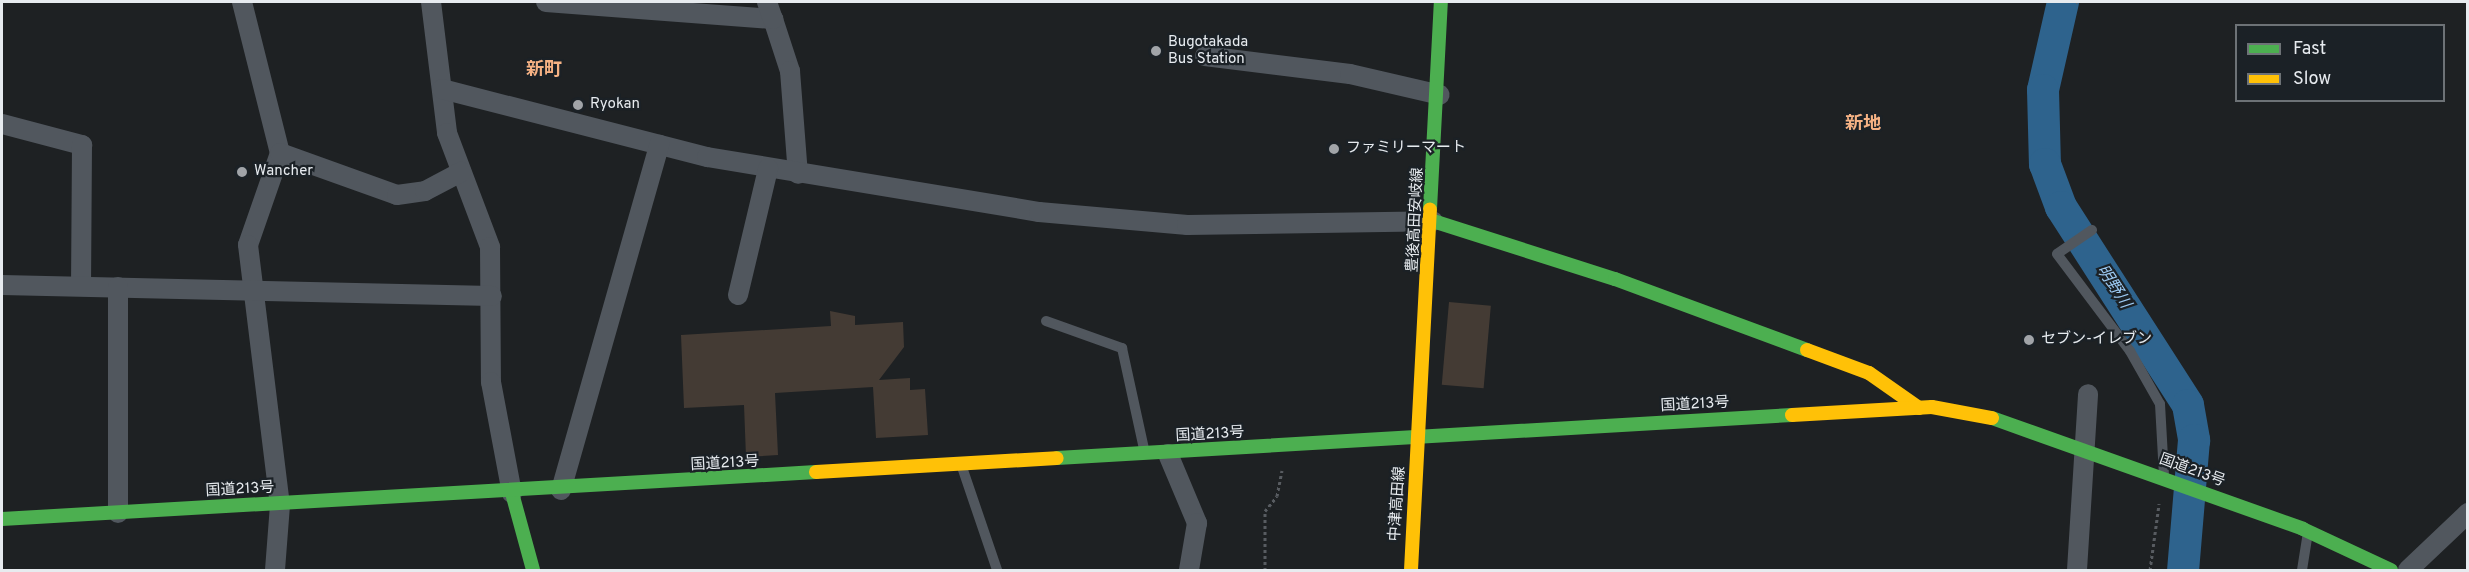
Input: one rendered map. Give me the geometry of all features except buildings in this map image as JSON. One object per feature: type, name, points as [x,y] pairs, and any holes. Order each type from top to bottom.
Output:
[{"type":"main road","name":"豊後高田安岐線","points":[[1419,440],[1440,95],[1441,2]]},
{"type":"main road","points":[[1433,221],[1615,279],[1869,373],[1919,408]]},
{"type":"main road","name":"国道213号","points":[[2,519],[513,493],[1919,408],[1977,413],[2085,450],[2309,531],[2391,570]]},
{"type":"main road","name":"中津高田線","points":[[1411,570],[1419,440]]},
{"type":"main road","points":[[513,493],[533,570]]},
{"type":"street","points":[[242,2],[280,153],[249,236],[257,289],[280,505],[275,570]]},
{"type":"street","points":[[431,2],[447,134],[490,247],[491,382],[513,493]]},
{"type":"street","points":[[546,2],[770,10],[790,71],[798,174]]},
{"type":"street","points":[[1205,56],[1350,74],[1440,95]]},
{"type":"street","points":[[441,88],[659,145],[768,169],[1122,221],[1186,225],[1433,221]]},
{"type":"street","points":[[2,124],[82,145],[81,286]]},
{"type":"street","points":[[561,490],[659,145]]},
{"type":"street","points":[[280,153],[397,195],[424,190],[461,172]]},
{"type":"street","points":[[738,295],[768,169]]},
{"type":"street","points":[[2,285],[492,296]]},
{"type":"street","points":[[118,287],[118,513]]},
{"type":"street","points":[[2077,570],[2088,394]]},
{"type":"street","points":[[1168,454],[1197,523],[1189,570]]},
{"type":"street","points":[[2408,570],[2468,513]]},
{"type":"lane","points":[[2092,230],[2060,247],[2057,254],[2130,351],[2160,404],[2167,456],[2163,478]]},
{"type":"lane","points":[[1046,321],[1122,348],[1146,455]]},
{"type":"lane","points":[[962,466],[997,570]]},
{"type":"lane","points":[[2302,570],[2309,531]]},
{"type":"path","points":[[1265,570],[1264,511],[1277,496],[1286,464]]},
{"type":"path","points":[[2150,570],[2163,478]]},
{"type":"waterway","name":"明野川","points":[[2063,2],[2043,90],[2045,164],[2061,207],[2188,405],[2194,440],[2183,570]]},
{"type":"traffic: fast","points":[[1430,209],[1441,2]]},
{"type":"traffic: fast","points":[[1433,221],[1615,279],[1807,350]]},
{"type":"traffic: fast","points":[[1057,458],[1792,415]]},
{"type":"traffic: fast","points":[[1992,418],[2303,529],[2391,570]]},
{"type":"traffic: fast","points":[[2,519],[816,472]]},
{"type":"traffic: fast","points":[[512,493],[533,570]]},
{"type":"traffic: slow","points":[[1411,570],[1430,209]]},
{"type":"traffic: slow","points":[[1807,350],[1869,373],[1919,408]]},
{"type":"traffic: slow","points":[[1792,415],[1932,407],[1992,418]]},
{"type":"traffic: slow","points":[[816,472],[1057,458]]},
{"type":"place","name":"Bugotakada Bus Station","points":[[1156,51]]},
{"type":"place","name":"Ryokan","points":[[578,105]]},
{"type":"place","name":"ファミリーマート","points":[[1334,149]]},
{"type":"place","name":"Wancher","points":[[242,172]]},
{"type":"place","name":"セブン-イレブン","points":[[2029,340]]},
{"type":"district","name":"新町","points":[[544,71]]},
{"type":"district","name":"新地","points":[[1863,125]]}]
